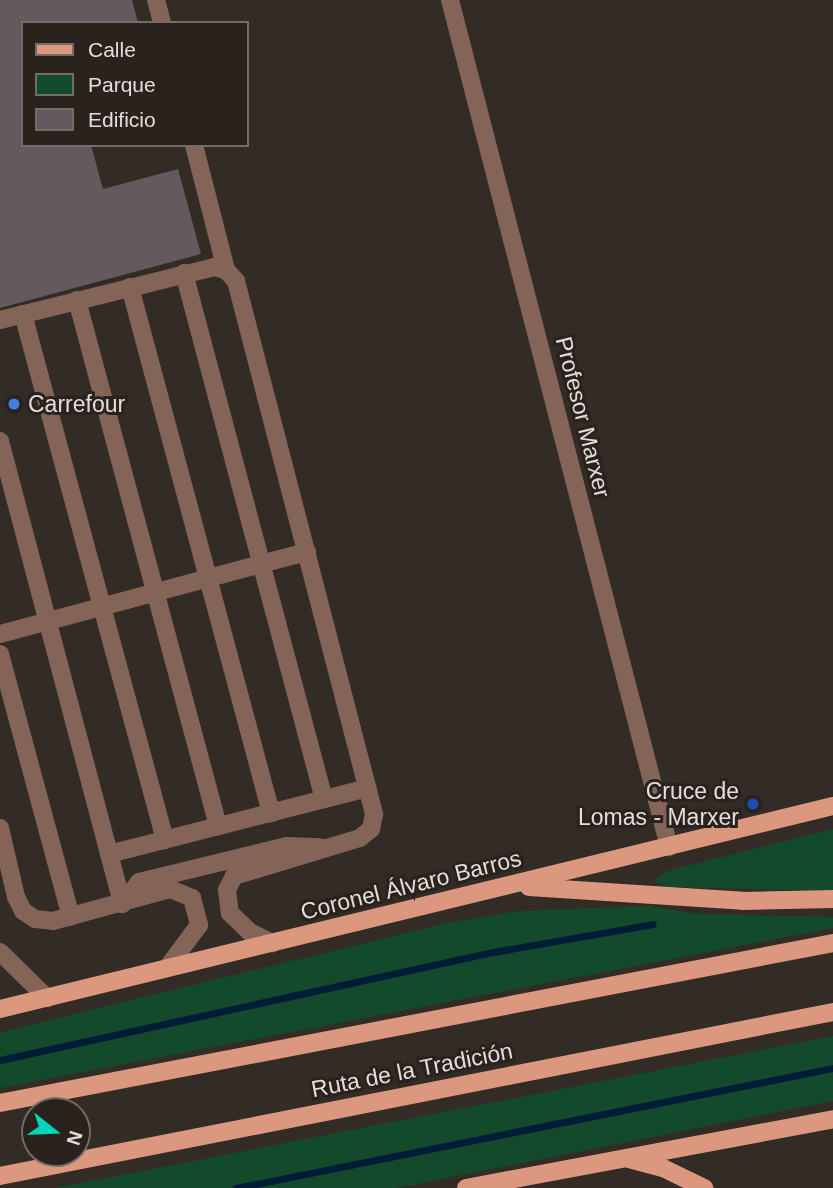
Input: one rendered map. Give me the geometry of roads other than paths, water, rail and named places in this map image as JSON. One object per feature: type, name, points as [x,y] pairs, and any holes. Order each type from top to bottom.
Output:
[{"type":"main road","name":"Coronel Álvaro Barros","points":[[0,1009],[833,806]]},
{"type":"main road","points":[[512,886],[743,901],[833,899]]},
{"type":"main road","name":"Ruta de la Tradición","points":[[0,1103],[833,943]]},
{"type":"main road","name":"Ruta de la Tradición","points":[[0,1176],[833,1012]]},
{"type":"main road","points":[[466,1188],[619,1157],[833,1119]]},
{"type":"main road","points":[[619,1157],[663,1168],[704,1188]]},
{"type":"street","points":[[156,0],[161,21]]},
{"type":"street","name":"Profesor Marxer","points":[[450,0],[669,847]]},
{"type":"street","points":[[195,147],[226,270],[236,281],[374,814],[372,829],[360,838],[323,847],[291,862],[247,870],[230,882],[230,913],[250,932],[271,943]]},
{"type":"street","points":[[0,320],[184,273],[214,267],[226,270]]},
{"type":"street","points":[[184,273],[324,799]]},
{"type":"street","points":[[130,287],[271,813]]},
{"type":"street","points":[[77,300],[218,826]]},
{"type":"street","points":[[23,314],[165,839]]},
{"type":"street","points":[[0,441],[122,904]]},
{"type":"street","points":[[0,634],[307,552]]},
{"type":"street","points":[[0,654],[71,917]]},
{"type":"street","points":[[109,854],[368,788]]},
{"type":"street","points":[[0,828],[23,911],[35,919],[53,921],[170,890],[192,898],[200,925],[167,968]]},
{"type":"street","points":[[122,904],[139,883],[287,846],[323,847]]},
{"type":"street","points":[[0,952],[47,998]]},
{"type":"waterway","points":[[0,1060],[493,952],[653,924]]},
{"type":"waterway","points":[[236,1188],[833,1068]]},
{"type":"place","name":"Carrefour","points":[[14,404]]},
{"type":"place","name":"Cruce de Lomas - Marxer","points":[[753,804]]}]
